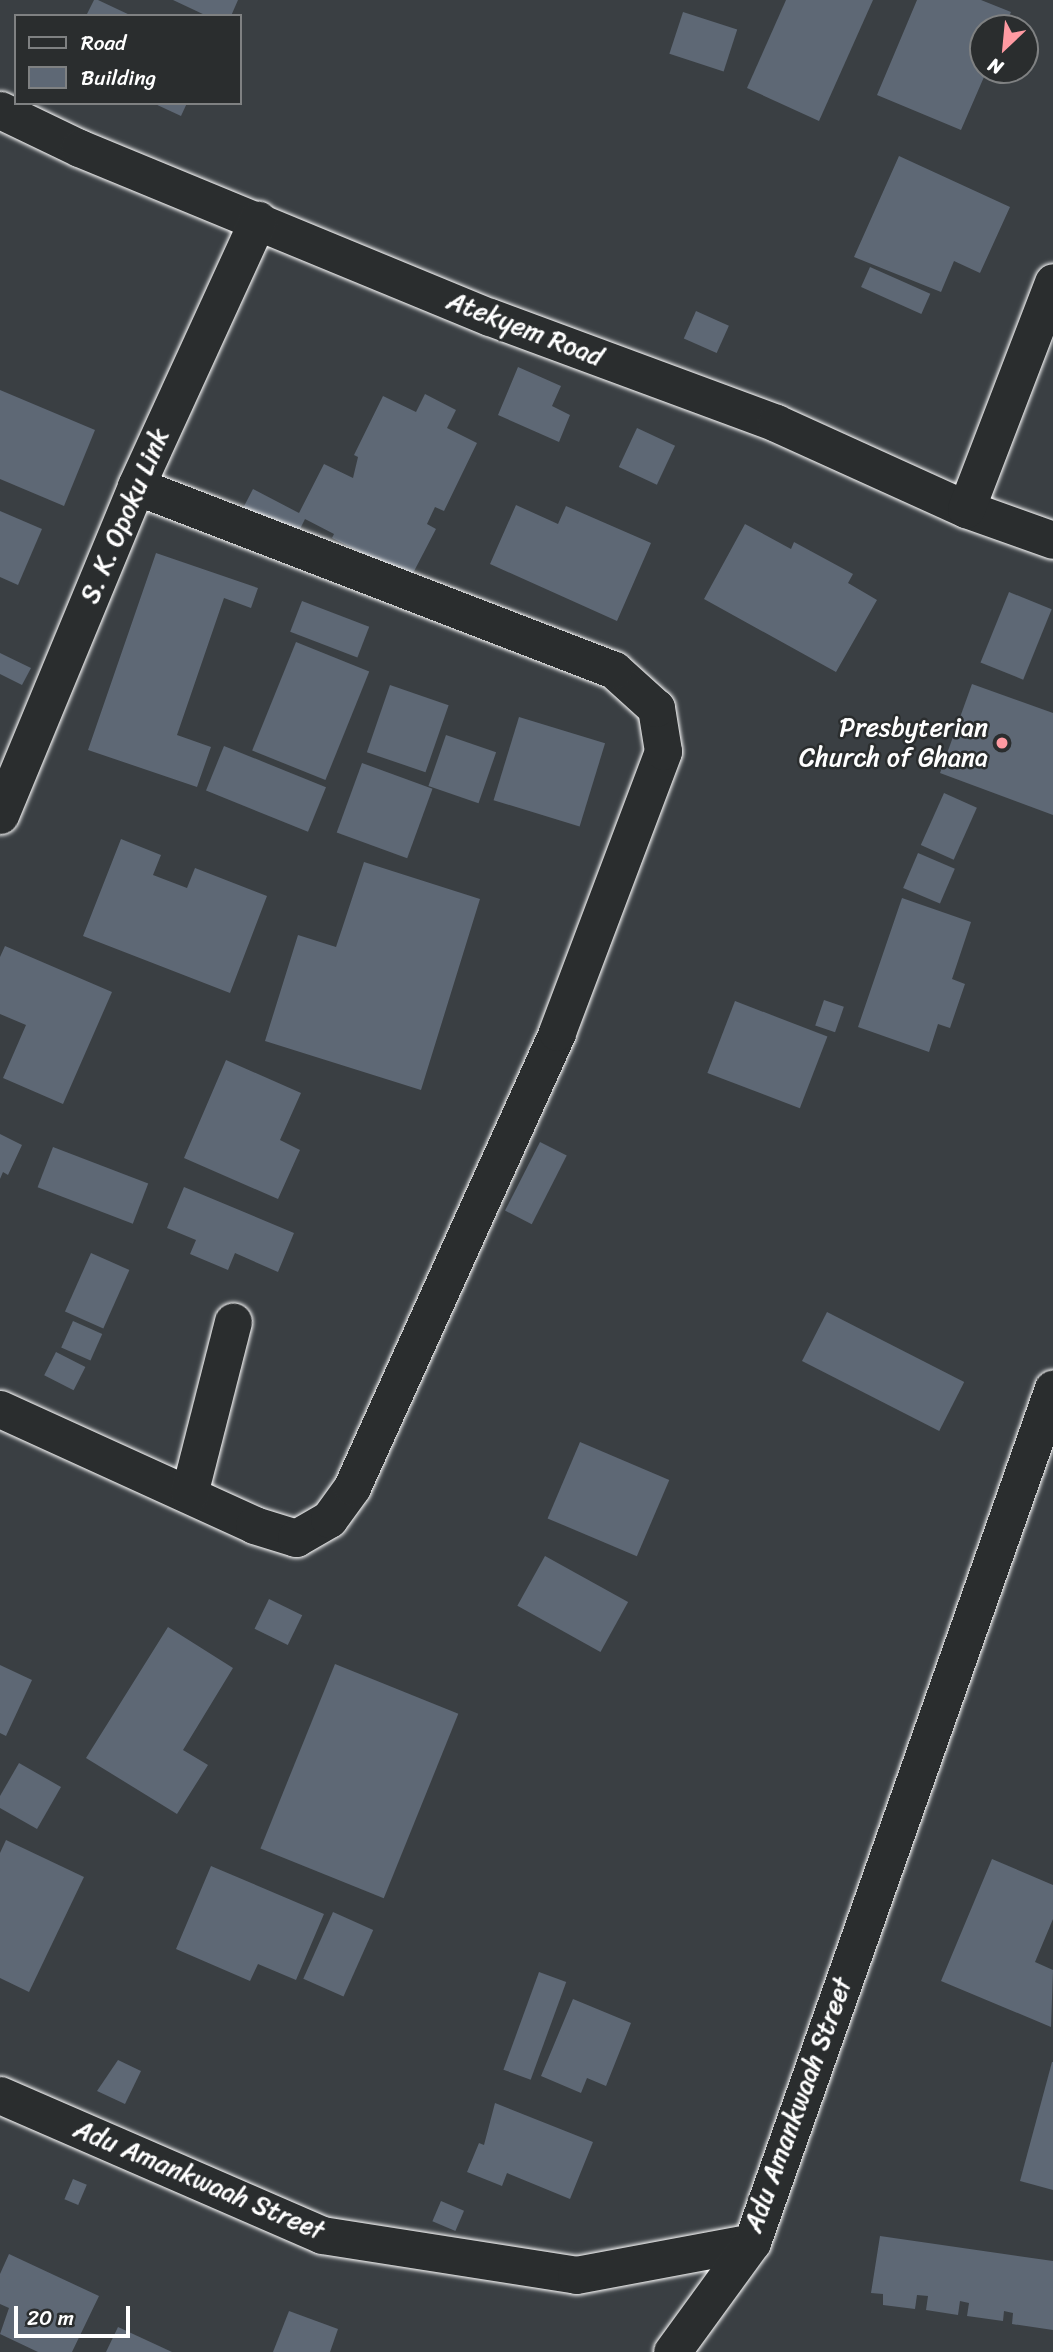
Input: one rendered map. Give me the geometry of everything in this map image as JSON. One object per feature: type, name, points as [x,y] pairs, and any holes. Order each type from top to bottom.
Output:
[{"type":"street","name":"Atekyem Road","points":[[0,110],[490,317],[776,423],[966,509],[1053,540]]},
{"type":"street","name":"S. K. Opoku Link","points":[[0,815],[8,773],[258,220]]},
{"type":"street","points":[[966,509],[1053,282]]},
{"type":"street","points":[[0,1409],[254,1525],[296,1538],[330,1519],[352,1487],[557,1032],[663,751],[656,708],[614,670],[136,486]]},
{"type":"street","points":[[189,1494],[233,1322]]},
{"type":"street","name":"Adu Amankwaah Street","points":[[0,2095],[322,2235],[576,2275],[752,2242],[1053,1388]]},
{"type":"street","points":[[672,2352],[752,2242]]},
{"type":"building","points":[[94,0],[98,0],[128,14],[87,14]]},
{"type":"building","points":[[173,0],[238,0],[232,14],[203,14]]},
{"type":"building","points":[[786,0],[873,0],[819,121],[747,88]]},
{"type":"building","points":[[917,0],[981,0],[1011,12],[969,14],[969,84],[981,84],[961,130],[877,95]]},
{"type":"building","points":[[683,12],[737,30],[724,71],[669,54]]},
{"type":"building","points":[[157,105],[186,105],[181,116]]},
{"type":"building","points":[[899,156],[1010,207],[980,273],[954,261],[941,292],[854,257]]},
{"type":"building","points":[[870,267],[930,294],[921,314],[861,287]]},
{"type":"building","points":[[696,311],[729,326],[717,353],[684,338]]},
{"type":"building","points":[[518,367],[561,386],[552,406],[570,415],[559,442],[498,415]]},
{"type":"building","points":[[0,390],[95,430],[64,506],[0,479]]},
{"type":"building","points":[[425,394],[456,410],[447,428],[477,443],[444,511],[435,507],[427,524],[436,529],[411,577],[332,538],[334,534],[305,519],[296,537],[242,510],[253,489],[299,513],[324,464],[353,478],[358,457],[354,455],[383,396],[416,412]]},
{"type":"building","points":[[637,428],[675,446],[657,485],[619,467]]},
{"type":"building","points":[[516,505],[558,524],[566,506],[651,543],[617,621],[490,564]]},
{"type":"building","points":[[0,511],[42,529],[18,585],[0,577]]},
{"type":"building","points":[[745,524],[791,549],[794,542],[853,574],[848,583],[877,600],[836,672],[704,599]]},
{"type":"building","points":[[156,553],[258,588],[251,608],[224,598],[177,735],[211,747],[197,787],[88,750]]},
{"type":"building","points":[[1009,592],[1052,609],[1023,680],[981,662]]},
{"type":"building","points":[[302,601],[369,627],[357,658],[290,632]]},
{"type":"building","points":[[296,642],[369,672],[325,780],[252,750]]},
{"type":"building","points":[[0,653],[31,668],[22,685],[0,674]]},
{"type":"building","name":"Presbyterian Church of Ghana","points":[[972,684],[1053,713],[1053,815],[940,773]]},
{"type":"building","points":[[390,685],[449,705],[426,772],[367,752]]},
{"type":"building","points":[[519,717],[605,743],[580,827],[494,800]]},
{"type":"building","points":[[446,735],[496,752],[479,803],[428,786]]},
{"type":"building","points":[[224,746],[326,787],[308,832],[206,791]]},
{"type":"building","points":[[362,763],[432,789],[407,858],[337,833]]},
{"type":"building","points":[[944,793],[977,808],[954,860],[921,845]]},
{"type":"building","points":[[121,839],[161,855],[153,875],[187,888],[195,868],[267,896],[230,993],[83,936]]},
{"type":"building","points":[[918,853],[955,869],[940,904],[903,888]]},
{"type":"building","points":[[364,862],[480,899],[421,1090],[265,1041],[298,935],[336,947]]},
{"type":"building","points":[[902,898],[971,922],[952,979],[965,984],[950,1028],[938,1024],[929,1052],[858,1027]]},
{"type":"building","points":[[5,946],[112,992],[63,1104],[3,1078],[26,1025],[0,1014],[0,957]]},
{"type":"building","points":[[824,1000],[844,1007],[835,1032],[815,1026]]},
{"type":"building","points":[[735,1001],[827,1036],[800,1108],[707,1073]]},
{"type":"building","points":[[226,1060],[301,1093],[280,1140],[300,1150],[278,1199],[184,1158]]},
{"type":"building","points":[[0,1134],[22,1145],[8,1175],[3,1172],[0,1179]]},
{"type":"building","points":[[540,1142],[567,1156],[532,1224],[505,1211]]},
{"type":"building","points":[[53,1147],[148,1184],[133,1224],[38,1187]]},
{"type":"building","points":[[184,1187],[294,1233],[278,1272],[235,1253],[228,1270],[190,1254],[196,1240],[167,1228]]},
{"type":"building","points":[[91,1253],[129,1270],[103,1329],[65,1311]]},
{"type":"building","points":[[827,1312],[964,1382],[939,1431],[802,1361]]},
{"type":"building","points":[[73,1321],[102,1334],[90,1361],[61,1347]]},
{"type":"building","points":[[56,1352],[85,1367],[74,1390],[44,1375]]},
{"type":"building","points":[[580,1442],[669,1480],[637,1556],[548,1518]]},
{"type":"building","points":[[545,1556],[628,1602],[600,1652],[517,1606]]},
{"type":"building","points":[[269,1599],[302,1615],[288,1645],[255,1629]]},
{"type":"building","points":[[168,1627],[233,1668],[183,1750],[208,1765],[177,1814],[86,1758]]},
{"type":"building","points":[[335,1664],[458,1714],[384,1898],[260,1849]]},
{"type":"building","points":[[0,1665],[32,1680],[6,1736],[0,1733]]},
{"type":"building","points":[[19,1763],[61,1787],[37,1829],[0,1808],[0,1796]]},
{"type":"building","points":[[6,1840],[84,1877],[29,1992],[0,1978],[0,1853]]},
{"type":"building","points":[[992,1859],[1053,1885],[1053,1919],[1035,1962],[1053,1970],[1051,2027],[941,1981]]},
{"type":"building","points":[[211,1866],[324,1914],[296,1980],[258,1964],[250,1981],[176,1949]]},
{"type":"building","points":[[333,1912],[373,1930],[344,1997],[303,1979]]},
{"type":"building","points":[[539,1972],[566,1982],[531,2080],[503,2070]]},
{"type":"building","points":[[573,1999],[631,2023],[606,2086],[587,2078],[581,2093],[541,2076]]},
{"type":"building","points":[[118,2060],[141,2071],[125,2104],[97,2091]]},
{"type":"building","points":[[1053,2062],[1053,2190],[1020,2181]]},
{"type":"building","points":[[495,2103],[593,2142],[570,2199],[507,2173],[502,2186],[467,2172],[479,2143],[484,2145]]},
{"type":"building","points":[[73,2179],[87,2185],[78,2205],[64,2199]]},
{"type":"building","points":[[441,2201],[464,2211],[455,2231],[432,2221]]},
{"type":"building","points":[[880,2236],[1053,2261],[1053,2330],[1012,2324],[1013,2313],[1004,2311],[1003,2321],[967,2316],[969,2303],[960,2301],[958,2315],[926,2310],[928,2296],[917,2295],[915,2309],[883,2305],[883,2294],[871,2293]]},
{"type":"building","points":[[9,2254],[99,2296],[72,2352],[38,2352],[0,2334],[9,2308],[0,2304],[0,2274]]},
{"type":"building","points":[[289,2311],[338,2329],[330,2352],[273,2352]]},
{"type":"building","points":[[118,2327],[172,2352],[106,2352]]},
{"type":"place","name":"Presbyterian Church of Ghana","points":[[1002,743]]}]
